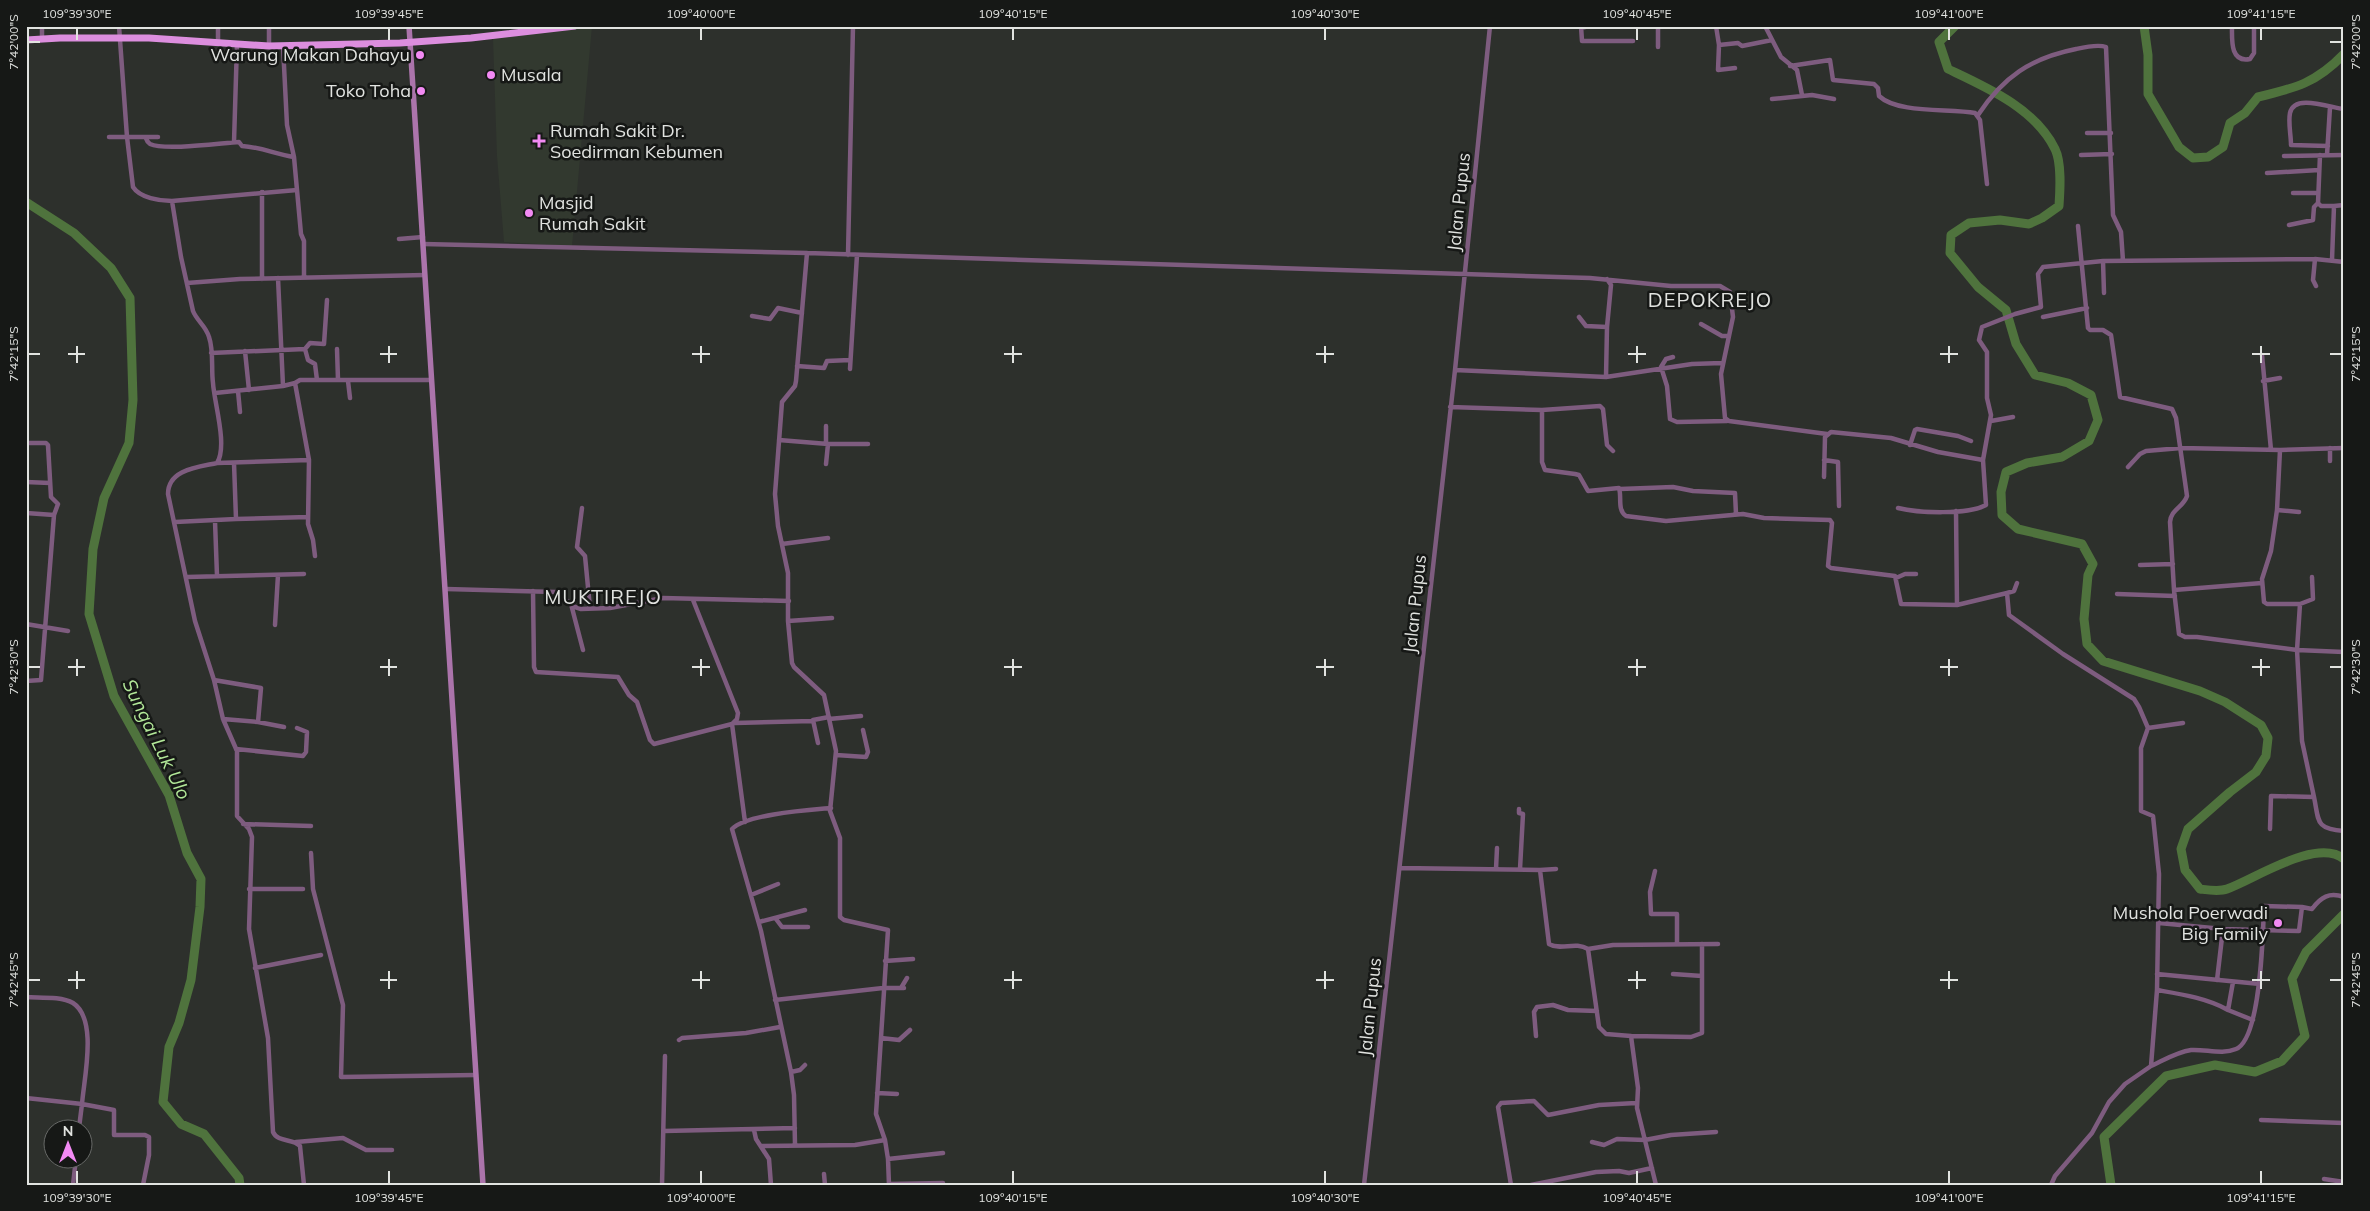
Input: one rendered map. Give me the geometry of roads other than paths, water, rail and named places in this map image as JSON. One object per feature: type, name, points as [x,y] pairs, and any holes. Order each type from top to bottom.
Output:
[{"type":"highway","points":[[26,40],[42,38],[218,41],[237,44],[283,46],[410,42],[480,37],[575,26]]},
{"type":"main road","points":[[409,26],[483,1185]]},
{"type":"street","points":[[42,26],[42,38]]},
{"type":"street","points":[[118,26],[126,138],[136,191],[159,200],[172,200],[297,190]]},
{"type":"street","points":[[218,26],[218,41]]},
{"type":"street","points":[[269,26],[269,46]]},
{"type":"street","points":[[848,255],[853,26]]},
{"type":"street","name":"Jalan Pupus","points":[[1364,1185],[1455,370],[1490,26]]},
{"type":"street","points":[[1589,26],[1581,27],[1583,42],[1632,41]]},
{"type":"street","points":[[1658,26],[1658,47]]},
{"type":"street","points":[[1716,26],[1718,70],[1735,68]]},
{"type":"street","points":[[1765,26],[1781,57],[1797,70],[1802,95]]},
{"type":"street","points":[[2232,26],[2232,47],[2236,55],[2242,60],[2250,59],[2254,53],[2254,29]]},
{"type":"street","points":[[1718,45],[1738,42],[1742,46],[1772,40]]},
{"type":"street","points":[[234,142],[237,44]]},
{"type":"street","points":[[283,46],[287,125],[294,157],[301,234],[304,241],[304,277]]},
{"type":"street","points":[[1978,115],[2000,85],[2026,66],[2051,55],[2080,48],[2105,46],[2108,51],[2113,215],[2121,232],[2123,261]]},
{"type":"street","points":[[1790,66],[1830,60],[1833,80],[1874,84],[1878,88],[1879,96],[1887,102],[1909,108],[1978,115]]},
{"type":"street","points":[[1772,99],[1802,95],[1834,98]]},
{"type":"street","points":[[2328,146],[2291,145],[2289,118],[2291,109],[2302,103],[2312,102],[2344,109]]},
{"type":"street","points":[[2327,154],[2330,107]]},
{"type":"street","points":[[1978,115],[1987,184]]},
{"type":"street","points":[[2087,133],[2111,133]]},
{"type":"street","points":[[109,137],[158,137]]},
{"type":"street","points":[[146,138],[153,145],[239,142],[242,146],[260,146],[274,154],[294,157]]},
{"type":"street","points":[[2081,155],[2112,154]]},
{"type":"street","points":[[2289,225],[2313,220],[2314,207],[2318,203],[2320,155]]},
{"type":"street","points":[[2284,156],[2344,155]]},
{"type":"street","points":[[2266,173],[2319,170]]},
{"type":"street","points":[[262,192],[262,279]]},
{"type":"street","points":[[2293,193],[2318,193]]},
{"type":"street","points":[[172,200],[187,283],[196,318],[206,330],[210,339],[213,385],[216,392],[221,446],[217,463]]},
{"type":"street","points":[[2318,203],[2321,206],[2344,204]]},
{"type":"street","points":[[2332,260],[2334,206]]},
{"type":"street","points":[[2078,226],[2089,329],[2103,330],[2111,334],[2120,397],[2174,411],[2187,496],[2170,518],[2178,630],[2182,636],[2298,650],[2344,652]]},
{"type":"street","points":[[400,239],[1607,279],[1671,286],[1720,286],[1730,292],[1733,311],[1722,363],[1724,416],[1729,421]]},
{"type":"street","points":[[806,253],[795,386],[782,400],[775,509],[788,572],[788,621],[794,667],[824,695],[836,755],[831,808],[840,838],[840,917],[844,920],[887,929],[877,1121],[885,1140],[889,1184],[943,1183]]},
{"type":"street","points":[[850,369],[857,255]]},
{"type":"street","points":[[2315,259],[2313,280],[2316,286]]},
{"type":"street","points":[[1898,508],[1927,512],[1956,511],[1986,505],[1983,460],[1991,423],[1986,398],[1986,352],[1979,340],[1980,334],[1982,327],[2001,318],[2042,306],[2038,274],[2041,269],[2103,261],[2315,259],[2344,262]]},
{"type":"street","points":[[2103,261],[2104,293]]},
{"type":"street","points":[[187,283],[304,277],[424,275]]},
{"type":"street","points":[[278,278],[283,386]]},
{"type":"street","points":[[1606,377],[1607,327],[1611,285],[1607,279]]},
{"type":"street","points":[[211,353],[302,349],[310,343],[325,342],[326,300]]},
{"type":"street","points":[[752,316],[770,319],[776,310],[780,308],[802,313]]},
{"type":"street","points":[[2043,317],[2087,308]]},
{"type":"street","points":[[1579,317],[1586,326],[1607,327]]},
{"type":"street","points":[[1700,324],[1722,336],[1729,336]]},
{"type":"street","points":[[302,349],[308,360],[315,364],[317,380]]},
{"type":"street","points":[[337,349],[338,380]]},
{"type":"street","points":[[245,351],[249,390]]},
{"type":"street","points":[[2262,355],[2271,450]]},
{"type":"street","points":[[1672,357],[1666,359],[1661,367],[1667,386],[1670,419],[1677,422],[1729,421],[1826,434],[1831,432],[1856,433],[1891,438],[1983,460]]},
{"type":"street","points":[[797,366],[824,368],[827,361],[850,360]]},
{"type":"street","points":[[1455,370],[1606,377],[1661,367],[1722,363]]},
{"type":"street","points":[[2263,381],[2280,378]]},
{"type":"street","points":[[216,392],[283,386],[300,380],[431,380]]},
{"type":"street","points":[[348,381],[350,398]]},
{"type":"street","points":[[295,383],[309,460],[308,517],[315,556]]},
{"type":"street","points":[[238,391],[240,412]]},
{"type":"street","points":[[1450,407],[1542,410],[1602,406],[1607,445],[1608,449],[1613,451]]},
{"type":"street","points":[[1542,410],[1542,462],[1544,470],[1575,474],[1588,491],[1614,487],[1620,489],[1657,486],[1731,492],[1736,496],[1736,514]]},
{"type":"street","points":[[1991,423],[2014,417]]},
{"type":"street","points":[[826,426],[826,464]]},
{"type":"street","points":[[1910,444],[1917,429],[1958,436],[1971,441]]},
{"type":"street","points":[[1824,477],[1826,434]]},
{"type":"street","points":[[779,440],[827,444],[868,444]]},
{"type":"street","points":[[26,443],[48,445],[51,498],[58,504],[54,515],[41,680],[26,681]]},
{"type":"street","points":[[2128,467],[2140,454],[2146,451],[2181,448],[2271,450],[2344,448]]},
{"type":"street","points":[[2330,448],[2330,461]]},
{"type":"street","points":[[2280,450],[2277,510],[2271,551],[2262,583],[2265,604],[2300,604],[2313,599],[2312,577]]},
{"type":"street","points":[[309,460],[217,463],[184,471],[174,477],[168,486],[168,494],[195,621],[214,680],[223,719],[236,749],[237,816],[249,829],[252,837],[249,929],[268,1038],[273,1132],[277,1138],[295,1142],[344,1138],[366,1150],[392,1150]]},
{"type":"street","points":[[1824,460],[1838,462],[1839,506]]},
{"type":"street","points":[[234,463],[236,520]]},
{"type":"street","points":[[26,482],[50,483]]},
{"type":"street","points":[[1620,489],[1620,506],[1622,513],[1626,516],[1666,521],[1736,514],[1779,519],[1830,520],[1832,523],[1828,564],[1830,567],[1896,578],[1905,574],[1916,574]]},
{"type":"street","points":[[582,508],[577,547],[585,556],[590,608]]},
{"type":"street","points":[[2277,510],[2298,512]]},
{"type":"street","points":[[1956,511],[1956,605]]},
{"type":"street","points":[[26,513],[54,515]]},
{"type":"street","points":[[175,522],[308,517]]},
{"type":"street","points":[[215,521],[217,576]]},
{"type":"street","points":[[782,544],[828,538]]},
{"type":"street","points":[[2140,565],[2173,564]]},
{"type":"street","points":[[187,577],[304,574]]},
{"type":"street","points":[[274,626],[278,575]]},
{"type":"street","points":[[1896,578],[1901,604],[1956,605],[2014,591],[2017,583]]},
{"type":"street","points":[[2174,590],[2262,583]]},
{"type":"street","points":[[446,589],[558,592],[577,608],[610,608],[663,598],[788,601]]},
{"type":"street","points":[[533,591],[534,668],[537,673],[618,677],[629,695],[637,702],[650,740],[654,744],[733,724],[812,721],[861,716]]},
{"type":"street","points":[[2007,593],[2007,606],[2010,615],[2063,654],[2134,699],[2148,728],[2141,748],[2141,811],[2152,815],[2154,819],[2159,874],[2159,923],[2151,1066]]},
{"type":"street","points":[[2117,594],[2175,596]]},
{"type":"street","points":[[693,600],[738,713],[733,724],[745,822]]},
{"type":"street","points":[[570,603],[584,650]]},
{"type":"street","points":[[2300,604],[2298,650],[2302,741],[2314,797],[2316,816],[2321,825],[2326,829],[2344,830]]},
{"type":"street","points":[[788,621],[832,618]]},
{"type":"street","points":[[26,624],[68,631]]},
{"type":"street","points":[[214,680],[261,688],[258,722]]},
{"type":"street","points":[[223,719],[284,726]]},
{"type":"street","points":[[812,721],[818,743]]},
{"type":"street","points":[[2148,728],[2184,723]]},
{"type":"street","points":[[236,749],[303,756],[306,752],[306,730],[297,728]]},
{"type":"street","points":[[836,755],[866,757],[868,752],[863,730]]},
{"type":"street","points":[[2270,829],[2271,796],[2314,797]]},
{"type":"street","points":[[795,1145],[791,1072],[759,922],[732,829],[745,822],[784,813],[831,808]]},
{"type":"street","points":[[1519,809],[1519,813],[1523,814],[1520,869]]},
{"type":"street","points":[[243,824],[311,826]]},
{"type":"street","points":[[1496,869],[1497,848]]},
{"type":"street","points":[[311,853],[313,889],[343,1005],[341,1077],[476,1075]]},
{"type":"street","points":[[1400,868],[1556,869]]},
{"type":"street","points":[[1540,870],[1549,944],[1554,946],[1580,944],[1588,949],[1612,945],[1718,944]]},
{"type":"street","points":[[1655,871],[1650,892],[1652,914],[1677,914],[1677,944]]},
{"type":"street","points":[[751,895],[778,884]]},
{"type":"street","points":[[249,889],[303,889]]},
{"type":"street","points":[[2050,1185],[2055,1176],[2092,1133],[2109,1102],[2125,1084],[2151,1066],[2189,1050],[2222,1052],[2238,1048],[2245,1043],[2251,1026],[2260,984],[2264,906],[2312,908],[2320,898],[2337,895],[2344,897]]},
{"type":"street","points":[[2159,923],[2299,931],[2302,907]]},
{"type":"street","points":[[759,922],[805,910]]},
{"type":"street","points":[[776,919],[782,927],[808,926]]},
{"type":"street","points":[[2217,980],[2223,928]]},
{"type":"street","points":[[1588,949],[1599,1027],[1606,1034],[1691,1037],[1702,1033],[1702,944]]},
{"type":"street","points":[[255,968],[321,955]]},
{"type":"street","points":[[885,961],[914,959]]},
{"type":"street","points":[[1673,974],[1702,976]]},
{"type":"street","points":[[2156,974],[2260,984]]},
{"type":"street","points":[[775,1000],[883,988],[902,988],[907,978]]},
{"type":"street","points":[[2228,1010],[2233,982]]},
{"type":"street","points":[[2156,990],[2199,998],[2252,1020]]},
{"type":"street","points":[[26,998],[62,1000],[73,1003],[86,1020],[88,1033],[80,1118]]},
{"type":"street","points":[[1536,1036],[1534,1012],[1537,1007],[1553,1005],[1568,1010],[1597,1010]]},
{"type":"street","points":[[679,1040],[682,1038],[746,1033],[780,1027]]},
{"type":"street","points":[[881,1038],[899,1040],[910,1030]]},
{"type":"street","points":[[1631,1036],[1638,1088],[1636,1103],[1656,1185]]},
{"type":"street","points":[[662,1185],[665,1056]]},
{"type":"street","points":[[791,1072],[800,1070],[804,1065]]},
{"type":"street","points":[[877,1093],[897,1094]]},
{"type":"street","points":[[26,1098],[82,1104],[114,1110],[114,1136],[145,1135],[149,1137],[149,1155],[143,1185]]},
{"type":"street","points":[[1510,1185],[1498,1107],[1505,1102],[1534,1101],[1548,1115],[1598,1105],[1636,1103]]},
{"type":"street","points":[[2261,1120],[2344,1123]]},
{"type":"street","points":[[664,1131],[795,1128]]},
{"type":"street","points":[[754,1130],[756,1139],[769,1159],[771,1185]]},
{"type":"street","points":[[1592,1142],[1604,1145],[1617,1139],[1645,1140],[1671,1135],[1716,1132]]},
{"type":"street","points":[[761,1146],[854,1145],[885,1140]]},
{"type":"street","points":[[295,1142],[298,1143],[301,1150],[304,1185]]},
{"type":"street","points":[[888,1159],[943,1153]]},
{"type":"street","points":[[73,1185],[75,1168]]},
{"type":"street","points":[[1531,1185],[1596,1172],[1619,1171],[1629,1173],[1652,1168]]},
{"type":"street","points":[[824,1174],[825,1185]]},
{"type":"street","points":[[2324,1179],[2344,1182]]},
{"type":"waterway","points":[[1955,26],[1939,42],[1948,69],[2008,100],[2035,122],[2055,149],[2060,169],[2060,185],[2059,206],[2042,218],[2029,224],[2000,220],[1969,223],[1951,235],[1950,253],[1978,287],[2006,310],[2016,344],[2035,375],[2068,383],[2091,395],[2098,420],[2089,441],[2062,457],[2027,463],[2006,472],[2001,492],[2002,515],[2018,529],[2082,544],[2093,564],[2088,575],[2084,619],[2087,644],[2103,661],[2200,691],[2225,702],[2261,725],[2268,738],[2266,756],[2256,772],[2188,829],[2181,849],[2185,870],[2200,889],[2224,890],[2302,856],[2318,853],[2332,854],[2344,859]]},
{"type":"waterway","points":[[2144,26],[2148,55],[2148,94],[2179,147],[2193,158],[2208,157],[2223,147],[2230,123],[2245,113],[2258,97],[2284,91],[2305,83],[2324,72],[2344,54]]},
{"type":"waterway","name":"Sungai Luk Ulo","points":[[26,202],[74,233],[111,268],[130,298],[133,400],[129,443],[104,498],[93,549],[89,614],[114,696],[169,795],[187,853],[201,879],[200,907],[191,980],[179,1023],[169,1047],[163,1102],[181,1124],[204,1134],[239,1178],[240,1185]]},
{"type":"waterway","points":[[2111,1185],[2104,1137],[2166,1076],[2215,1065],[2255,1072],[2282,1061],[2305,1036],[2292,979],[2306,952],[2344,914]]},
{"type":"place","name":"Warung Makan Dahayu","points":[[420,55]]},
{"type":"place","name":"Musala","points":[[491,75]]},
{"type":"place","name":"Toko Toha","points":[[421,91]]},
{"type":"place","name":"Rumah Sakit Dr. Soedirman Kebumen","points":[[539,141]]},
{"type":"place","name":"Masjid Rumah Sakit","points":[[529,213]]},
{"type":"place","name":"Mushola Poerwadi Big Family","points":[[2278,923]]},
{"type":"district","name":"DEPOKREJO","points":[[1710,300]]},
{"type":"district","name":"MUKTIREJO","points":[[603,597]]}]
